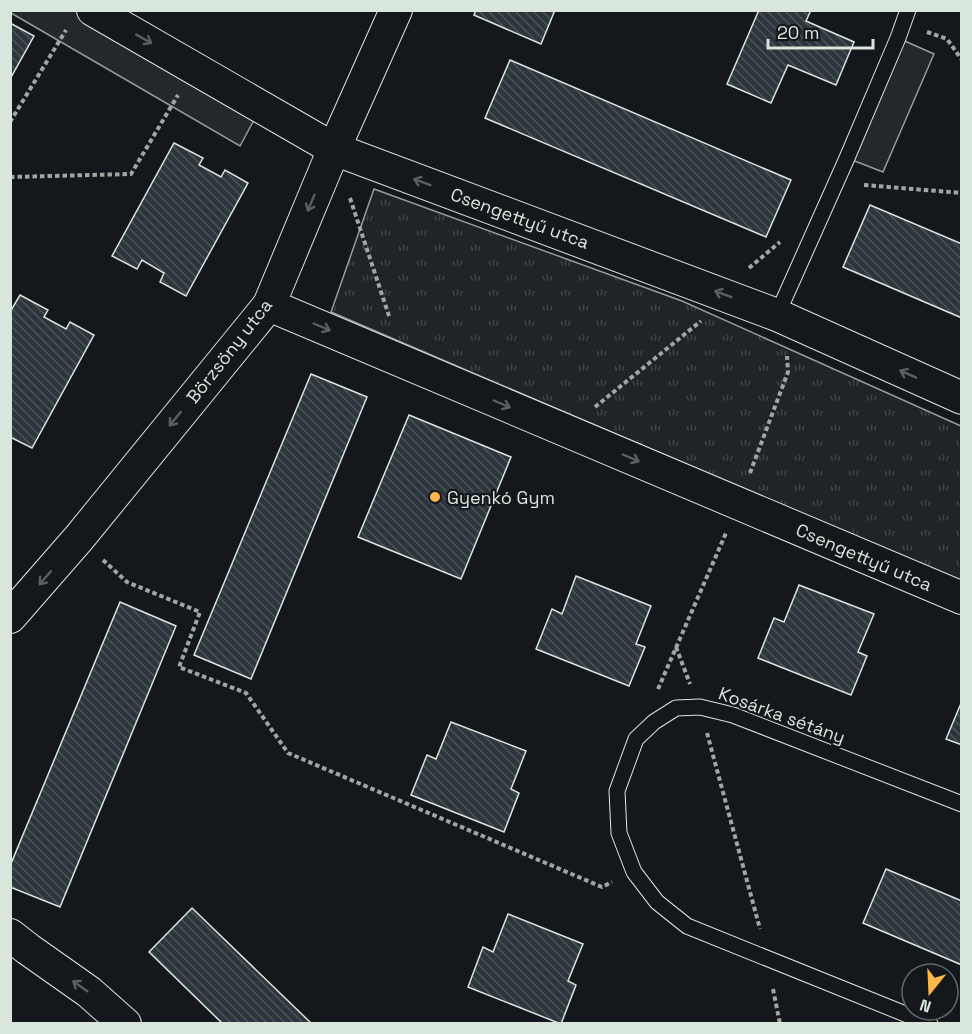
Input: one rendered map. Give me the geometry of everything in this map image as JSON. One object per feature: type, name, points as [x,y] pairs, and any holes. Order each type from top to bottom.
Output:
[{"type":"street","name":"Börzsöny utca","points":[[10,617],[79,538],[269,305],[334,149],[396,10]]},
{"type":"street","name":"Csengettyű utca","points":[[82,16],[194,68],[334,149],[783,317],[962,398]]},
{"type":"street","name":"Csengettyű utca","points":[[269,305],[962,598]]},
{"type":"street","points":[[10,935],[89,992],[125,1023]]},
{"type":"lane","points":[[783,317],[836,183],[906,18]]},
{"type":"lane","name":"Kosárka sétány","points":[[930,1023],[687,926],[657,902],[634,872],[619,833],[616,791],[636,740],[654,722],[676,708],[700,707],[733,715],[962,804]]},
{"type":"path","points":[[10,122],[82,16]]},
{"type":"path","points":[[906,18],[947,39],[962,60]]},
{"type":"path","points":[[10,177],[131,174],[194,68]]},
{"type":"path","points":[[334,149],[404,362]]},
{"type":"path","points":[[836,183],[962,193]]},
{"type":"path","points":[[577,435],[590,410],[711,312],[719,293],[782,241]]},
{"type":"path","points":[[636,740],[738,504],[788,372],[788,358],[780,345],[783,317]]},
{"type":"path","points":[[79,538],[127,582],[200,612],[179,667],[246,693],[288,753],[602,887],[634,872]]},
{"type":"path","points":[[676,647],[700,707],[768,958],[780,1023]]},
{"type":"green space","points":[[374,189],[682,301],[961,426],[961,582],[331,312]]},
{"type":"shaded area","points":[[11,10],[93,11],[261,107],[240,146],[11,13]]},
{"type":"shaded area","points":[[898,38],[934,54],[883,172],[847,158]]},
{"type":"building","points":[[476,10],[555,10],[541,44],[474,15]]},
{"type":"building","points":[[759,10],[811,10],[806,21],[854,42],[836,85],[788,65],[771,103],[727,84]]},
{"type":"building","points":[[10,23],[34,36],[10,79]]},
{"type":"building","points":[[510,60],[791,180],[766,237],[485,118]]},
{"type":"building","points":[[174,143],[203,158],[199,165],[221,177],[225,170],[248,183],[186,296],[160,282],[164,273],[142,260],[137,269],[112,256]]},
{"type":"building","points":[[870,205],[962,244],[962,318],[843,267]]},
{"type":"building","points":[[20,295],[48,310],[44,317],[66,329],[70,322],[94,335],[32,448],[10,437],[10,312]]},
{"type":"building","points":[[311,374],[367,397],[251,679],[194,655]]},
{"type":"building","name":"Gyenkó Gym","points":[[409,415],[511,457],[461,579],[358,537]]},
{"type":"building","points":[[576,576],[651,606],[636,644],[645,647],[629,686],[536,649],[552,609],[562,614]]},
{"type":"building","points":[[799,585],[874,614],[858,652],[867,656],[851,695],[758,658],[774,618],[784,622]]},
{"type":"building","points":[[120,602],[176,626],[60,907],[10,887],[10,866]]},
{"type":"building","points":[[962,701],[962,745],[946,739]]},
{"type":"building","points":[[451,722],[526,751],[511,789],[519,793],[504,832],[411,795],[427,755],[436,759]]},
{"type":"building","points":[[886,869],[962,901],[962,965],[960,962],[955,962],[863,923]]},
{"type":"building","points":[[192,908],[312,1024],[223,1024],[149,952]]},
{"type":"building","points":[[508,914],[583,944],[568,981],[576,985],[561,1024],[468,987],[483,947],[493,952]]},
{"type":"place","name":"Gyenkó Gym","points":[[435,497]]}]
